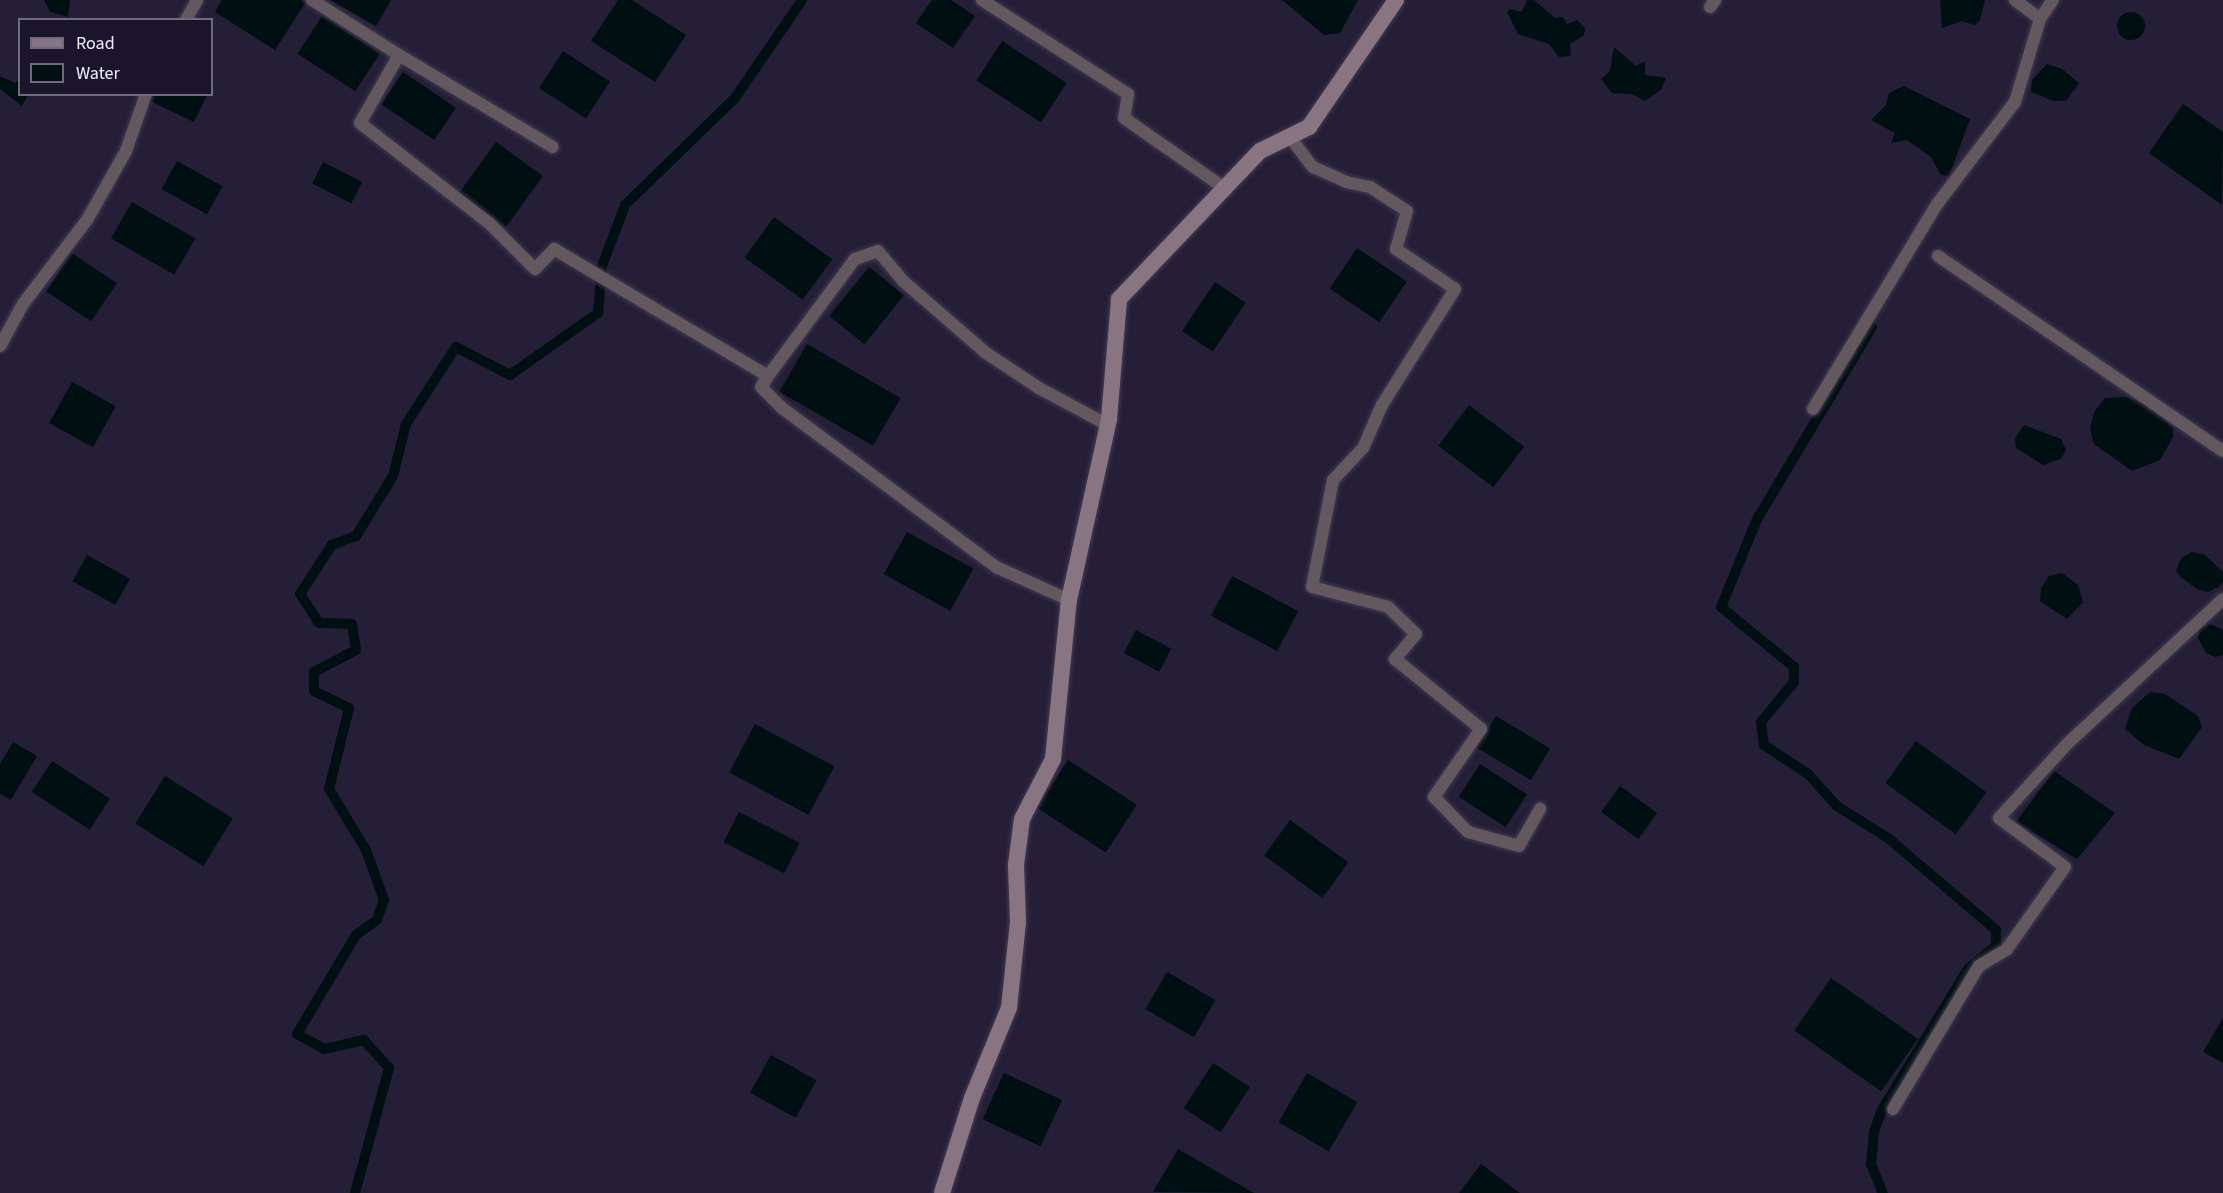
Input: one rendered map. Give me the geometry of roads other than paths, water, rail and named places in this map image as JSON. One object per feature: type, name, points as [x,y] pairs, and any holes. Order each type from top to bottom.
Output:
[{"type":"street","points":[[187,18],[197,0]]},
{"type":"street","points":[[312,0],[553,147]]},
{"type":"street","points":[[982,0],[1128,94],[1124,118],[1223,187]]},
{"type":"street","points":[[942,1193],[972,1098],[1009,1008],[1018,922],[1016,865],[1022,819],[1053,759],[1069,600],[1108,425],[1119,299],[1223,187],[1260,151],[1309,127],[1396,0]]},
{"type":"street","points":[[2015,0],[2040,19]]},
{"type":"street","points":[[1813,409],[1938,203],[2015,102],[2040,19],[2053,0]]},
{"type":"street","points":[[399,55],[360,123],[489,223],[535,269],[554,249],[768,376]]},
{"type":"street","points":[[0,346],[22,304],[87,220],[126,151],[145,96]]},
{"type":"street","points":[[1290,137],[1313,167],[1346,182],[1370,187],[1407,211],[1396,249],[1455,289],[1382,405],[1363,448],[1333,480],[1312,587],[1388,607],[1416,634],[1395,659],[1481,729],[1434,797],[1468,832],[1519,846],[1540,809]]},
{"type":"street","points":[[1069,600],[996,567],[782,408],[761,387],[855,259],[878,251],[903,281],[986,353],[1039,388],[1108,425]]},
{"type":"street","points":[[1938,256],[2223,451]]},
{"type":"street","points":[[1893,1109],[1979,966],[2007,949],[2065,867],[1999,818],[2067,744],[2223,599]]},
{"type":"water","points":[[44,0],[70,0],[68,17],[50,12]]},
{"type":"water","points":[[222,0],[300,0],[305,3],[275,50],[215,12]]},
{"type":"water","points":[[330,0],[391,0],[376,26]]},
{"type":"water","points":[[618,0],[632,0],[686,35],[655,82],[591,41]]},
{"type":"water","points":[[932,0],[951,0],[975,16],[953,48],[916,23]]},
{"type":"water","points":[[1282,0],[1358,0],[1340,33],[1324,35]]},
{"type":"water","points":[[1527,0],[1534,0],[1555,18],[1563,17],[1567,24],[1577,20],[1585,28],[1584,35],[1570,44],[1571,56],[1559,57],[1549,44],[1518,34],[1507,12],[1510,9],[1522,12]]},
{"type":"water","points":[[1940,0],[1985,0],[1980,20],[1975,25],[1962,21],[1942,28]]},
{"type":"water","points":[[2131,12],[2141,16],[2145,26],[2141,36],[2131,40],[2121,36],[2117,26],[2121,16]]},
{"type":"water","points":[[322,16],[380,54],[355,91],[297,54]]},
{"type":"water","points":[[1002,41],[1067,83],[1041,122],[976,80]]},
{"type":"water","points":[[1614,47],[1636,66],[1645,61],[1645,75],[1666,78],[1661,90],[1645,101],[1632,94],[1612,93],[1601,79],[1610,71]]},
{"type":"water","points":[[563,51],[610,81],[586,118],[539,88]]},
{"type":"water","points":[[2047,64],[2062,69],[2079,83],[2066,101],[2054,101],[2031,92],[2032,80]]},
{"type":"water","points":[[403,72],[456,108],[434,140],[381,104]]},
{"type":"water","points":[[0,76],[15,83],[18,81],[18,96],[27,96],[22,106],[0,89]]},
{"type":"water","points":[[1904,86],[1970,119],[1949,176],[1941,175],[1931,157],[1907,140],[1891,143],[1895,133],[1871,120],[1886,105],[1889,93]]},
{"type":"water","points":[[152,96],[207,96],[194,122],[150,101]]},
{"type":"water","points":[[2183,104],[2223,132],[2222,205],[2149,153]]},
{"type":"water","points":[[496,142],[543,176],[506,227],[459,193]]},
{"type":"water","points":[[177,161],[222,186],[207,214],[161,189]]},
{"type":"water","points":[[323,162],[362,182],[351,203],[312,183]]},
{"type":"water","points":[[132,202],[195,238],[174,275],[111,238]]},
{"type":"water","points":[[774,217],[832,259],[803,300],[745,257]]},
{"type":"water","points":[[1357,248],[1407,282],[1379,322],[1330,289]]},
{"type":"water","points":[[72,253],[117,283],[91,321],[46,291]]},
{"type":"water","points":[[869,267],[904,295],[864,344],[829,316]]},
{"type":"water","points":[[1215,282],[1246,303],[1213,352],[1182,331]]},
{"type":"water","points":[[807,344],[901,398],[873,446],[780,392]]},
{"type":"water","points":[[72,382],[116,406],[93,447],[49,423]]},
{"type":"water","points":[[2126,397],[2143,404],[2173,427],[2173,437],[2160,460],[2132,471],[2094,444],[2090,429],[2094,412],[2105,398]]},
{"type":"water","points":[[1469,405],[1524,447],[1493,487],[1438,446]]},
{"type":"water","points":[[2024,425],[2061,439],[2066,450],[2061,459],[2043,465],[2016,448],[2015,438]]},
{"type":"water","points":[[907,532],[973,569],[950,611],[884,574]]},
{"type":"water","points":[[2192,552],[2205,555],[2223,572],[2223,582],[2218,587],[2208,592],[2197,589],[2176,571],[2181,558]]},
{"type":"water","points":[[87,555],[130,579],[115,605],[72,581]]},
{"type":"water","points":[[2062,573],[2078,585],[2083,602],[2067,619],[2040,601],[2041,588],[2049,576]]},
{"type":"water","points":[[1232,576],[1298,611],[1277,651],[1211,616]]},
{"type":"water","points":[[2210,624],[2223,630],[2223,655],[2215,657],[2206,653],[2198,638],[2200,629]]},
{"type":"water","points":[[1136,630],[1171,649],[1159,672],[1124,653]]},
{"type":"water","points":[[2150,692],[2165,694],[2198,716],[2202,727],[2179,759],[2144,745],[2125,729],[2132,708]]},
{"type":"water","points":[[1496,716],[1550,748],[1531,780],[1477,748]]},
{"type":"water","points":[[755,724],[834,766],[809,815],[729,773]]},
{"type":"water","points":[[1916,741],[1986,792],[1956,834],[1885,783]]},
{"type":"water","points":[[13,742],[37,756],[11,800],[0,794],[0,764]]},
{"type":"water","points":[[1068,760],[1137,805],[1106,852],[1037,808]]},
{"type":"water","points":[[52,761],[110,799],[90,830],[32,792]]},
{"type":"water","points":[[1480,764],[1527,794],[1506,827],[1459,797]]},
{"type":"water","points":[[2054,771],[2115,813],[2077,859],[2016,822]]},
{"type":"water","points":[[165,776],[233,818],[203,866],[135,823]]},
{"type":"water","points":[[1620,786],[1657,813],[1638,839],[1601,812]]},
{"type":"water","points":[[739,812],[800,843],[784,873],[724,842]]},
{"type":"water","points":[[1290,820],[1348,862],[1322,898],[1264,856]]},
{"type":"water","points":[[1167,972],[1215,1000],[1194,1037],[1146,1009]]},
{"type":"water","points":[[1831,978],[1918,1039],[1881,1091],[1794,1030]]},
{"type":"water","points":[[2223,1018],[2223,1063],[2203,1052]]},
{"type":"water","points":[[771,1055],[816,1080],[796,1118],[750,1093]]},
{"type":"water","points":[[1213,1063],[1250,1087],[1220,1132],[1184,1108]]},
{"type":"water","points":[[1004,1073],[1062,1100],[1040,1146],[982,1119]]},
{"type":"water","points":[[1307,1073],[1357,1102],[1329,1151],[1278,1122]]},
{"type":"water","points":[[1178,1149],[1254,1193],[1153,1192]]},
{"type":"water","points":[[1481,1164],[1520,1193],[1459,1193]]},
{"type":"waterway","points":[[355,1193],[389,1068],[364,1040],[324,1049],[297,1034],[356,935],[377,920],[384,900],[366,850],[329,789],[349,708],[314,691],[314,672],[356,650],[352,624],[319,623],[300,594],[332,545],[356,536],[393,476],[406,424],[456,347],[510,375],[598,313],[602,266],[625,205],[735,98],[802,0]]},
{"type":"waterway","points":[[1872,327],[1757,519],[1721,607],[1794,667],[1794,682],[1761,722],[1764,745],[1808,774],[1837,806],[1888,838],[1996,930],[1996,946],[1968,969],[1882,1110],[1874,1132],[1871,1164],[1883,1193]]}]
